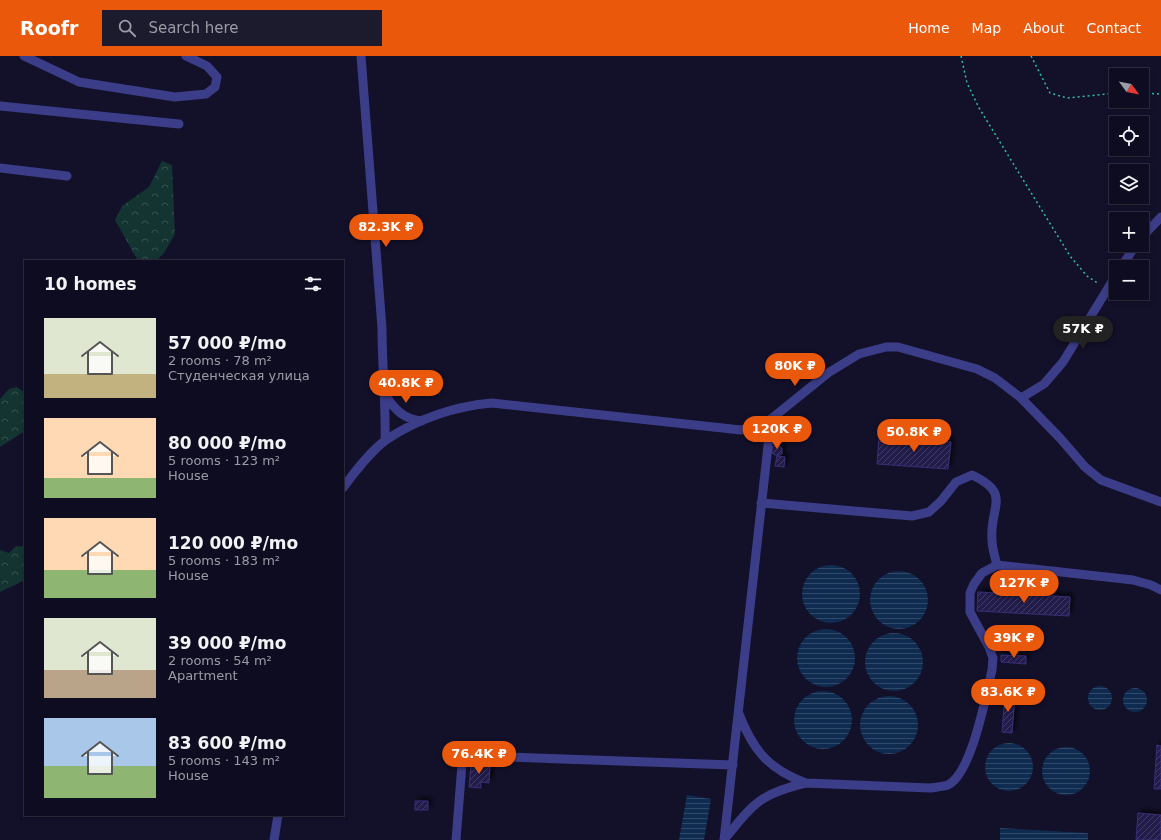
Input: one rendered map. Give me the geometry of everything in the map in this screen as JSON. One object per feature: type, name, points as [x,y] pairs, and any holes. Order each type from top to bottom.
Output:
[{"type":"street","points":[[24,56],[79,82],[175,97],[206,94],[215,87],[217,77],[207,66],[186,56]]},
{"type":"street","points":[[360,56],[382,328],[382,360],[385,395],[385,441]]},
{"type":"street","points":[[0,106],[179,124]]},
{"type":"street","points":[[0,168],[67,176]]},
{"type":"street","points":[[1149,230],[1161,217]]},
{"type":"street","points":[[1022,398],[1044,384],[1063,362],[1109,287]]},
{"type":"street","points":[[344,487],[385,441],[422,421],[447,410],[471,405],[492,403],[741,430],[759,426],[771,419],[828,373],[859,354],[886,347],[915,351],[977,369],[995,378],[1022,398],[1085,467],[1101,480],[1161,502]]},
{"type":"street","points":[[385,395],[399,412],[412,420],[422,421]]},
{"type":"street","points":[[724,840],[771,419]]},
{"type":"street","points":[[761,503],[912,516],[929,512],[941,501],[956,482],[972,475],[988,482],[997,497],[991,540],[997,565]]},
{"type":"street","points":[[738,712],[748,736],[774,768],[786,776],[806,783],[930,788],[948,785],[955,779],[965,764],[974,742],[993,664],[993,658],[989,647],[970,612],[970,593],[974,584],[982,573],[997,565],[1133,580],[1151,585],[1161,590]]},
{"type":"street","points":[[456,840],[462,764],[467,758],[476,756],[732,765]]},
{"type":"street","points":[[724,840],[748,810],[766,795],[806,783]]},
{"type":"street","points":[[274,840],[278,816]]},
{"type":"path","points":[[961,56],[967,83],[979,108],[1070,256],[1087,276],[1107,290]]},
{"type":"path","points":[[1031,56],[1050,93],[1067,98],[1109,94]]},
{"type":"path","points":[[1149,93],[1161,94]]},
{"type":"green space","points":[[162,161],[172,165],[175,234],[164,253],[157,260],[137,260],[115,220],[122,206],[149,187]]},
{"type":"green space","points":[[17,387],[24,392],[24,432],[0,447],[0,399],[9,389]]},
{"type":"green space","points":[[16,546],[24,547],[24,580],[0,592],[0,550],[9,553]]},
{"type":"water","points":[[825,565],[837,565],[852,573],[860,588],[860,600],[852,615],[837,623],[825,623],[810,615],[802,600],[802,588],[810,573]]},
{"type":"water","points":[[893,571],[905,571],[920,579],[928,594],[928,606],[920,621],[905,629],[893,629],[878,621],[870,606],[870,594],[878,579]]},
{"type":"water","points":[[820,629],[832,629],[847,637],[855,652],[855,664],[847,679],[832,687],[820,687],[805,679],[797,664],[797,652],[805,637]]},
{"type":"water","points":[[888,633],[900,633],[915,641],[923,656],[923,668],[915,683],[900,691],[888,691],[873,683],[865,668],[865,656],[873,641]]},
{"type":"water","points":[[1100,686],[1105,687],[1111,693],[1111,703],[1105,709],[1100,710],[1095,709],[1089,703],[1088,698],[1089,693],[1095,687]]},
{"type":"water","points":[[1135,688],[1140,689],[1146,695],[1146,705],[1140,711],[1135,712],[1130,711],[1124,705],[1123,700],[1124,695],[1130,689]]},
{"type":"water","points":[[817,691],[829,691],[844,699],[852,714],[852,726],[844,741],[829,749],[817,749],[802,741],[794,726],[794,714],[802,699]]},
{"type":"water","points":[[883,696],[895,696],[910,704],[918,719],[918,731],[910,746],[895,754],[883,754],[868,746],[860,731],[860,719],[868,704]]},
{"type":"water","points":[[1009,743],[1018,745],[1026,750],[1031,758],[1033,767],[1031,776],[1026,784],[1018,789],[1009,791],[1000,789],[992,784],[987,776],[985,767],[987,758],[992,750],[1000,745]]},
{"type":"water","points":[[1066,747],[1075,749],[1083,754],[1088,762],[1090,771],[1088,780],[1083,788],[1075,793],[1066,795],[1057,793],[1049,788],[1044,780],[1042,771],[1044,762],[1049,754],[1057,749]]},
{"type":"water","points":[[687,795],[711,799],[704,840],[679,840]]},
{"type":"water","points":[[1000,828],[1088,833],[1088,840],[1000,840]]},
{"type":"building","points":[[879,437],[951,442],[948,469],[877,464]]},
{"type":"building","points":[[778,445],[782,448],[782,454],[777,456],[772,453],[772,447]]},
{"type":"building","points":[[777,456],[785,457],[784,467],[775,466]]},
{"type":"building","points":[[978,592],[1070,597],[1069,616],[977,611]]},
{"type":"building","points":[[1001,655],[1026,656],[1026,664],[1001,662]]},
{"type":"building","points":[[1005,693],[1015,694],[1012,733],[1002,732]]},
{"type":"building","points":[[1157,745],[1161,746],[1161,789],[1154,789]]},
{"type":"building","points":[[471,764],[490,765],[489,783],[481,782],[481,788],[469,787]]},
{"type":"building","points":[[415,801],[428,801],[428,810],[415,810]]},
{"type":"building","points":[[1138,813],[1161,815],[1161,840],[1136,840]]}]
